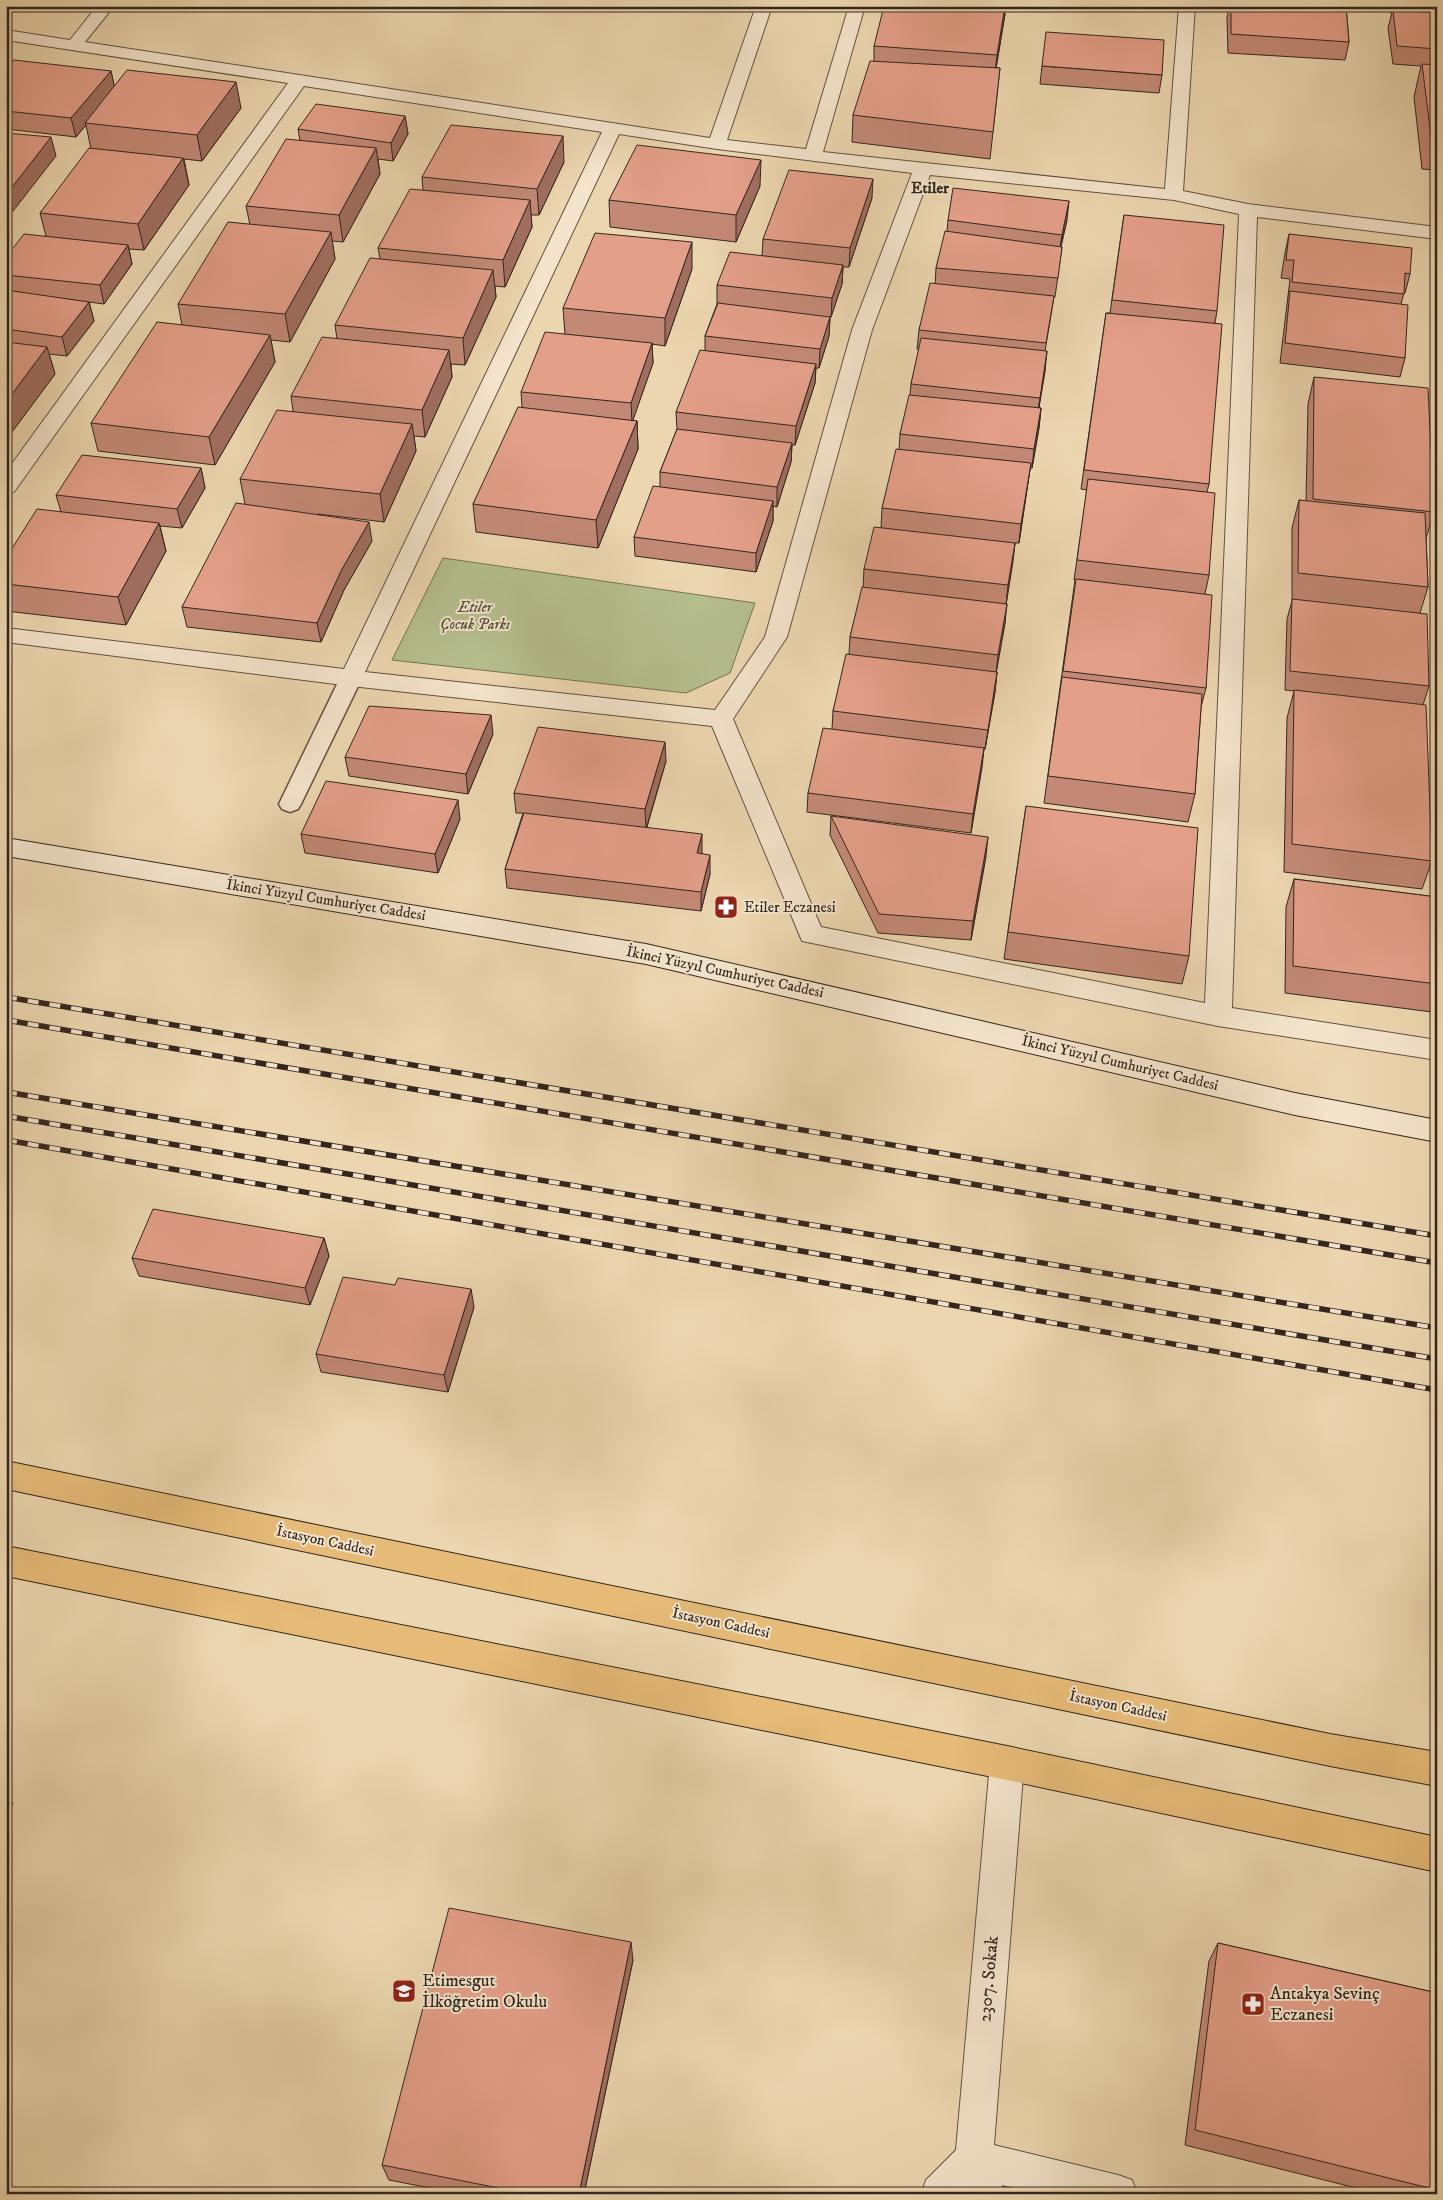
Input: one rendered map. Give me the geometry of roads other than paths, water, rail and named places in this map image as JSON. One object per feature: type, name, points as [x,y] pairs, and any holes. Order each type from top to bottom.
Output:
[{"type":"main road","name":"İstasyon Caddesi","points":[[6,1474],[1330,1750],[1437,1770]]},
{"type":"main road","points":[[6,1561],[1007,1763],[1437,1855]]},
{"type":"main road","points":[[1330,1750],[1437,1754]]},
{"type":"street","points":[[75,44],[106,6]]},
{"type":"street","points":[[717,144],[764,6]]},
{"type":"street","points":[[813,156],[857,6]]},
{"type":"street","points":[[1174,195],[1187,6]]},
{"type":"street","points":[[7,36],[75,44],[717,144],[922,169],[1174,195],[1248,210],[1437,233]]},
{"type":"street","points":[[6,487],[300,79]]},
{"type":"street","points":[[351,678],[614,128]]},
{"type":"street","points":[[721,719],[776,638],[862,330],[922,169]]},
{"type":"street","points":[[1218,1016],[1248,210]]},
{"type":"street","points":[[6,635],[351,678],[721,719]]},
{"type":"street","points":[[721,719],[811,934],[1218,1016],[1437,1050]]},
{"type":"street","name":"İkinci Yüzyıl Cumhuriyet Caddesi","points":[[6,847],[646,954],[1295,1104],[1437,1131]]},
{"type":"street","name":"2307. Sokak","points":[[986,2194],[974,2159],[1007,1763]]},
{"type":"street","points":[[940,2194],[974,2159],[1118,2194]]},
{"type":"lane","points":[[290,804],[351,678]]},
{"type":"railway","points":[[6,997],[1437,1236]]},
{"type":"railway","points":[[6,1020],[1437,1263]]},
{"type":"railway","points":[[6,1092],[1437,1328]]},
{"type":"railway","points":[[6,1116],[1437,1359]]},
{"type":"railway","points":[[6,1140],[1437,1390]]},
{"type":"place","name":"Etiler Eczanesi","points":[[726,907]]},
{"type":"place","name":"Etimesgut İlköğretim Okulu","points":[[404,1991]]},
{"type":"place","name":"Antakya Sevinç Eczanesi","points":[[1253,2004]]},
{"type":"district","name":"Etiler","points":[[930,188]]},
{"type":"park label","name":"Etiler Çocuk Parkı","points":[[475,616]]}]
